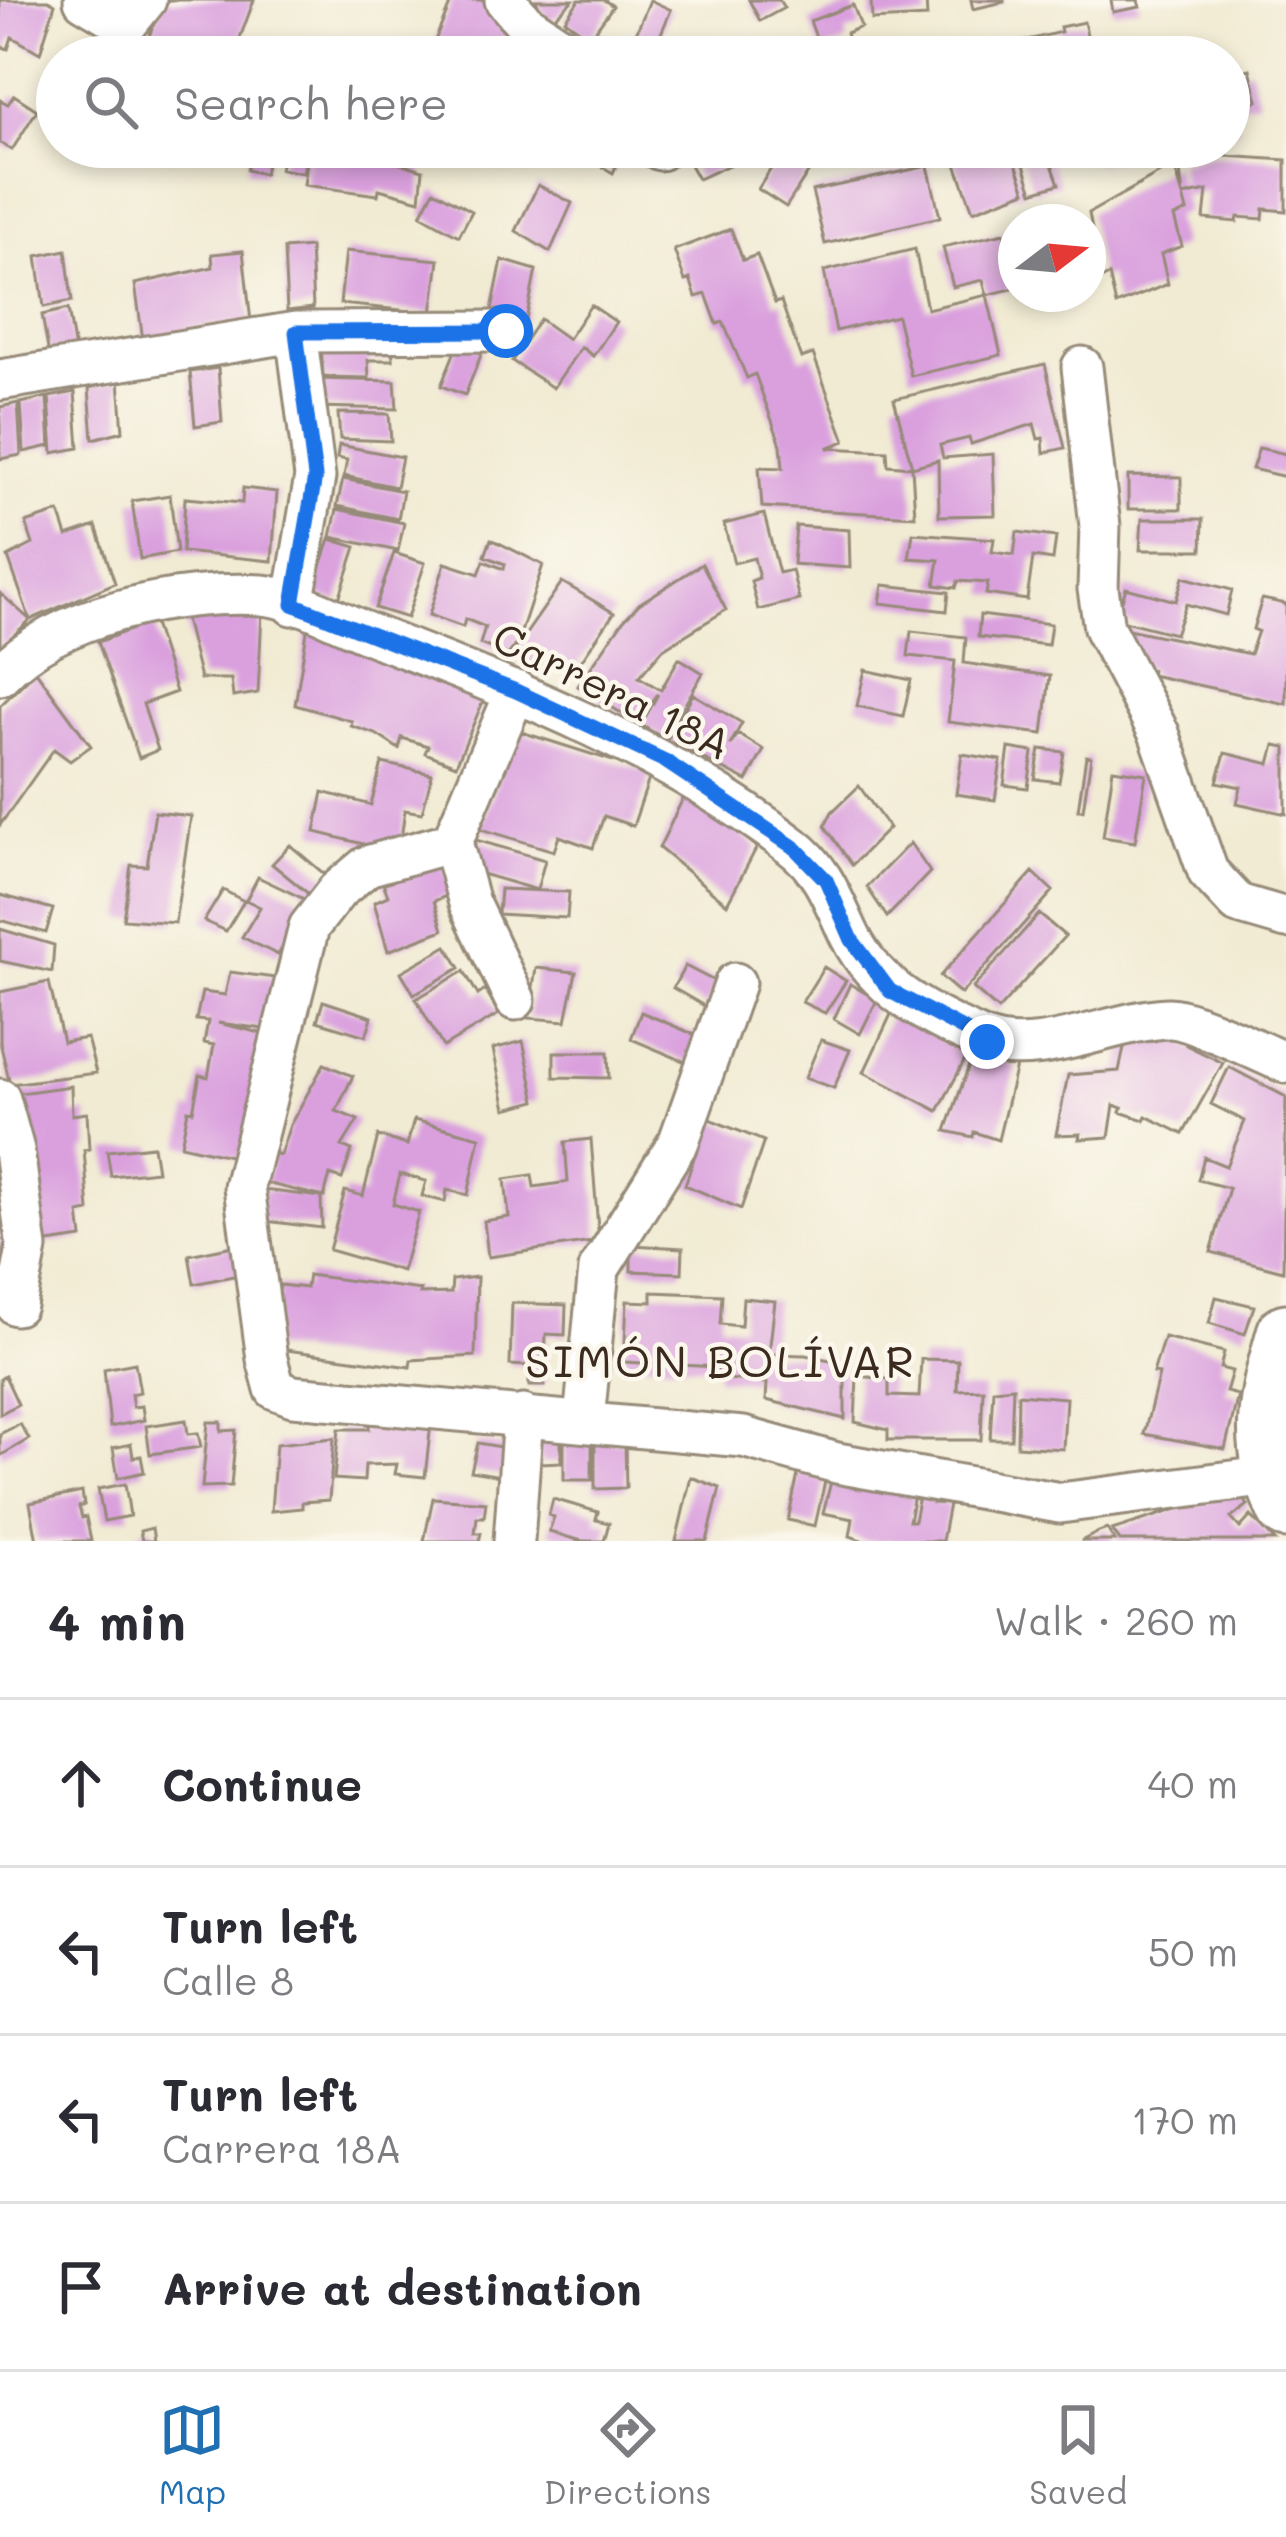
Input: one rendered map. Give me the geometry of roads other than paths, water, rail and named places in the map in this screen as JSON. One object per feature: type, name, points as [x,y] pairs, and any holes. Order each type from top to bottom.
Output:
[{"type":"main road","points":[[1279,1493],[1266,1404],[1286,1333]]},
{"type":"street","points":[[84,0],[136,12]]},
{"type":"street","points":[[505,0],[544,36]]},
{"type":"street","points":[[0,380],[296,332],[506,331]]},
{"type":"street","points":[[293,604],[315,477],[296,332]]},
{"type":"street","points":[[1082,367],[1100,526],[1098,589],[1104,628],[1159,733],[1208,872],[1238,904],[1286,918]]},
{"type":"street","name":"Carrera 18A","points":[[0,675],[76,622],[171,600],[265,595],[516,691],[665,761],[795,848],[826,880],[852,940],[890,991],[987,1042],[1051,1045],[1118,1025],[1174,1017],[1286,1063]]},
{"type":"street","points":[[515,1000],[470,903],[452,842],[516,691]]},
{"type":"street","points":[[452,842],[367,866],[337,891],[310,927],[244,1187],[275,1389],[293,1396],[743,1437],[837,1463],[1060,1503],[1279,1493]]},
{"type":"street","points":[[584,1420],[599,1269],[679,1141],[735,983]]},
{"type":"street","points":[[0,1099],[14,1150],[27,1248],[16,1305]]},
{"type":"street","points":[[514,1541],[523,1415]]},
{"type":"district","name":"SIMÓN BOLÍVAR","points":[[721,1362]]}]
